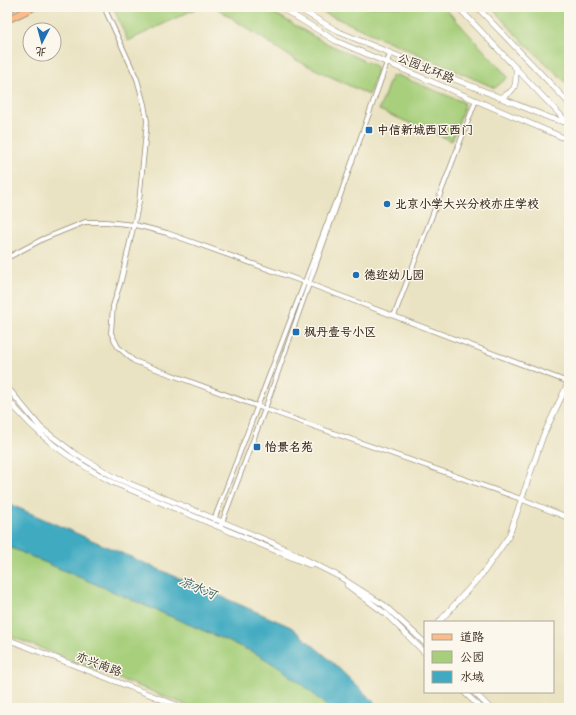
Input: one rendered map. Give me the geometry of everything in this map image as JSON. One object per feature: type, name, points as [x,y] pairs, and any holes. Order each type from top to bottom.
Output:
[{"type":"main road","points":[[7,10],[13,7]]},
{"type":"main road","points":[[7,20],[34,7]]},
{"type":"street","points":[[104,7],[137,80],[147,121],[144,162],[135,225],[113,306],[111,333],[118,347],[134,361],[258,406],[265,410],[521,499],[569,518]]},
{"type":"street","name":"公园北环路","points":[[280,7],[336,41],[569,140]]},
{"type":"street","name":"公园北环路","points":[[296,7],[339,32],[390,54],[550,118],[568,123]]},
{"type":"street","name":"公园北环路","points":[[458,7],[554,110],[568,123]]},
{"type":"street","points":[[477,7],[569,102]]},
{"type":"street","points":[[220,527],[265,410],[390,54]]},
{"type":"street","points":[[500,98],[511,93],[515,88],[516,68]]},
{"type":"street","points":[[394,316],[476,100]]},
{"type":"street","points":[[213,524],[304,282],[335,203],[339,198]]},
{"type":"street","points":[[7,258],[44,238],[85,222],[106,222],[135,225],[166,233],[310,284],[568,382],[543,436],[509,536],[483,573],[440,621]]},
{"type":"street","points":[[7,387],[41,428],[74,453],[116,478],[273,543],[340,576],[384,605],[424,640],[417,645]]},
{"type":"street","points":[[7,398],[35,431],[71,459],[112,482],[316,568],[344,583],[386,614],[424,652]]},
{"type":"street","name":"亦兴南路","points":[[7,639],[184,708]]},
{"type":"street","points":[[465,693],[481,708]]},
{"type":"street","points":[[475,693],[490,708]]},
{"type":"green space","points":[[113,7],[199,7],[128,41]]},
{"type":"green space","points":[[215,7],[264,7],[320,40],[375,66],[377,71],[369,95],[294,59]]},
{"type":"green space","points":[[311,7],[444,7],[508,77],[495,88]]},
{"type":"green space","points":[[491,7],[569,7],[569,85],[519,38]]},
{"type":"green space","points":[[397,75],[463,102],[464,107],[452,141],[379,110],[391,77]]},
{"type":"green space","points":[[7,546],[253,652],[292,677],[328,708],[194,708],[7,635]]},
{"type":"water","name":"凉水河","points":[[7,503],[291,627],[329,659],[380,708],[328,708],[292,677],[253,652],[7,546]]},
{"type":"place","name":"中信新城西区西门","points":[[369,130]]},
{"type":"place","name":"北京小学大兴分校亦庄学校","points":[[387,204]]},
{"type":"place","name":"德迩幼儿园","points":[[356,275]]},
{"type":"place","name":"枫丹壹号小区","points":[[296,332]]},
{"type":"place","name":"怡景名苑","points":[[257,447]]}]
